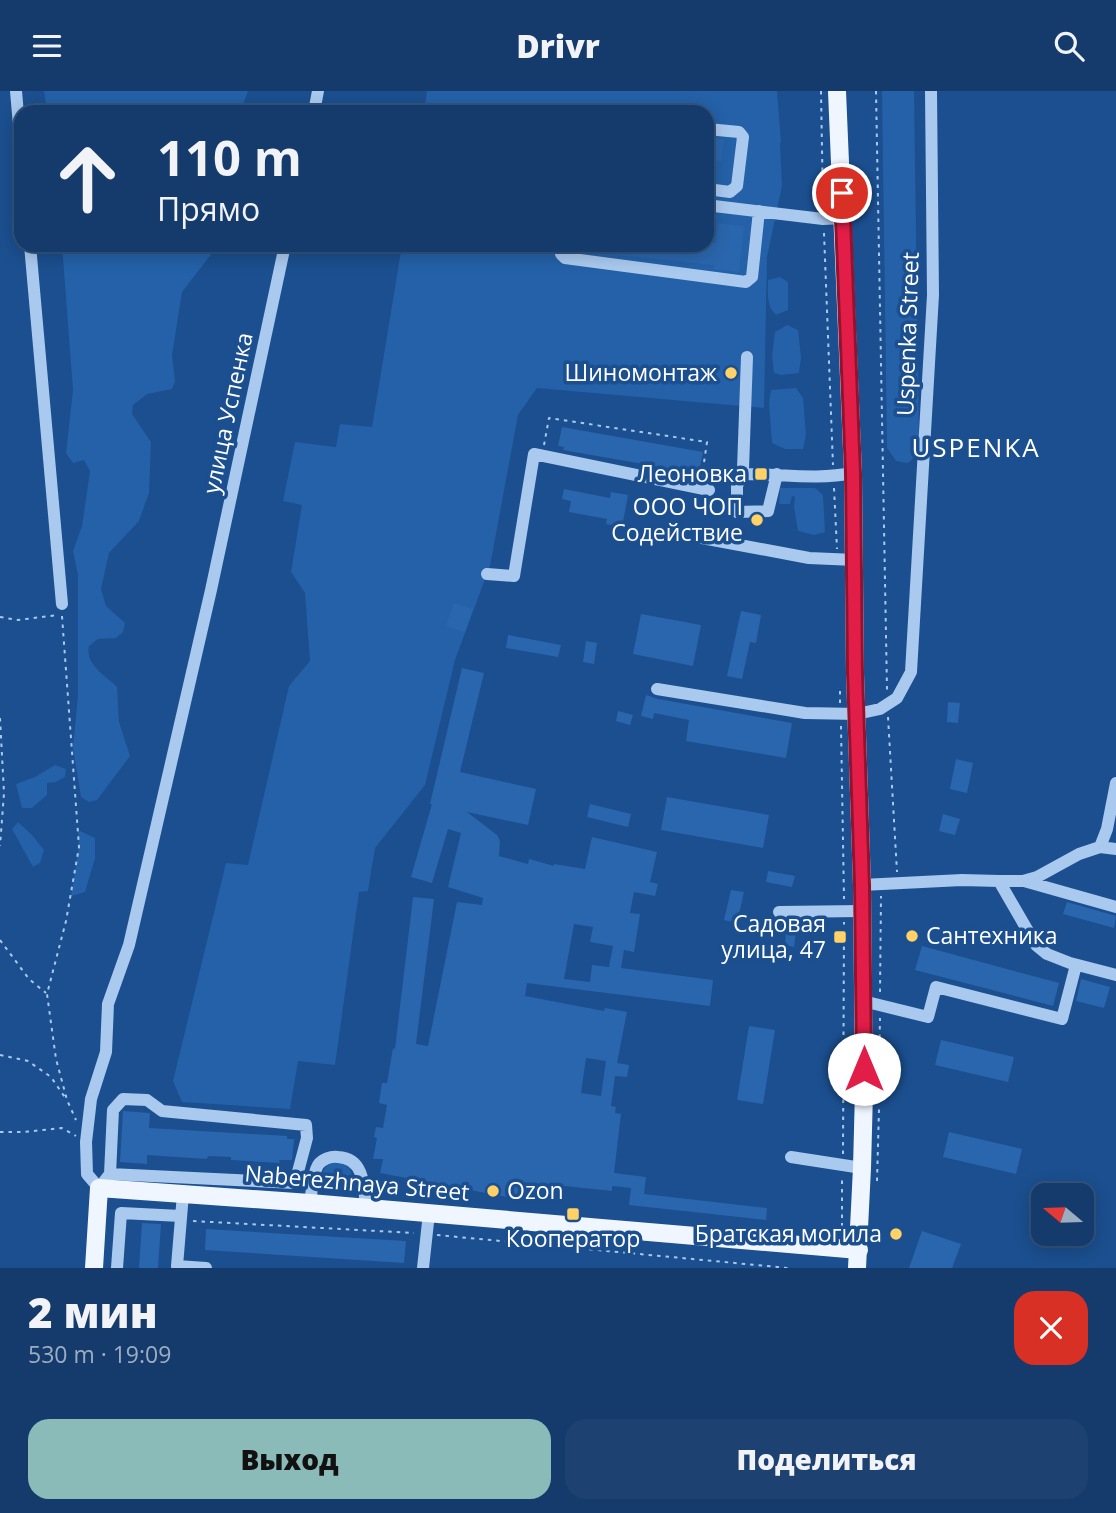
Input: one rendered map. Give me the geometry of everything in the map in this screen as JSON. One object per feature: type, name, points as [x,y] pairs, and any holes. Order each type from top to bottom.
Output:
[{"type":"main road","points":[[837,91],[853,473],[846,559],[849,714],[862,885],[853,911],[863,1001],[862,1168],[850,1249],[857,1268]]},
{"type":"main road","points":[[94,1268],[104,1181]]},
{"type":"main road","name":"Naberezhnaya Street","points":[[104,1181],[183,1194],[850,1249]]},
{"type":"street","name":"Uspenka Street","points":[[888,704],[897,698],[911,672],[933,295],[931,91]]},
{"type":"street","points":[[714,130],[739,132],[743,137],[737,186],[730,192],[714,190]]},
{"type":"street","points":[[714,206],[823,219],[843,218]]},
{"type":"street","points":[[561,252],[565,258],[746,282],[752,277],[759,211]]},
{"type":"street","points":[[31,252],[62,604]]},
{"type":"street","name":"улица Успенка","points":[[104,1181],[87,1174],[86,1142],[91,1099],[106,1052],[108,1004],[129,945],[211,590],[283,252]]},
{"type":"street","points":[[745,474],[747,357]]},
{"type":"street","points":[[487,574],[514,576],[539,451],[705,486]]},
{"type":"street","points":[[745,474],[833,477],[853,473]]},
{"type":"street","points":[[745,474],[737,485],[737,512],[768,511],[777,474]]},
{"type":"street","points":[[702,538],[809,558],[846,559]]},
{"type":"street","points":[[657,689],[805,713],[849,714],[880,709],[888,704]]},
{"type":"street","points":[[1100,847],[1107,829],[1116,783]]},
{"type":"street","points":[[1023,881],[1037,877],[1079,854],[1100,847],[1116,849]]},
{"type":"street","points":[[862,885],[962,880],[1023,881],[1116,907]]},
{"type":"street","points":[[999,881],[1036,945],[1047,954],[1116,975]]},
{"type":"street","points":[[779,912],[853,911]]},
{"type":"street","points":[[863,1001],[928,1017],[936,988],[1062,1019],[1076,965]]},
{"type":"street","points":[[295,1183],[307,1138],[306,1125],[162,1111],[146,1100],[123,1099],[113,1110],[104,1181],[314,1184]]},
{"type":"street","points":[[310,1203],[316,1170],[323,1161],[338,1157],[348,1159],[362,1175],[366,1208]]},
{"type":"street","points":[[791,1157],[862,1168]]},
{"type":"street","points":[[183,1194],[177,1267],[206,1268]]},
{"type":"street","points":[[117,1268],[121,1213],[181,1218]]},
{"type":"street","points":[[424,1268],[429,1213]]},
{"type":"path","points":[[821,91],[833,477],[846,559]]},
{"type":"path","points":[[876,91],[888,704],[898,883]]},
{"type":"path","points":[[539,451],[549,418],[707,442],[705,486]]},
{"type":"path","points":[[0,617],[18,620],[62,614],[79,846],[66,921],[47,994],[56,1059],[67,1100],[76,1121]]},
{"type":"path","points":[[840,690],[849,714],[853,911],[842,1165],[850,1249]]},
{"type":"path","points":[[0,718],[5,793],[0,846]]},
{"type":"path","points":[[0,940],[29,979],[47,994]]},
{"type":"path","points":[[0,1055],[28,1061],[51,1077],[67,1100]]},
{"type":"path","points":[[0,1132],[62,1128],[86,1142]]},
{"type":"path","points":[[181,1218],[427,1234],[788,1268]]},
{"type":"shaded area","points":[[44,91],[248,91],[243,105],[46,105]]},
{"type":"shaded area","points":[[427,91],[777,91],[782,186],[767,257],[764,408],[537,388],[518,415],[490,566],[455,660],[425,785],[375,848],[368,891],[359,892],[335,1065],[298,1061],[290,1109],[182,1102],[173,1081],[226,863],[248,865],[289,686],[310,661],[305,593],[291,572],[302,505],[283,501],[295,442],[336,447],[340,424],[372,427],[401,252],[714,252],[714,105],[425,105]]},
{"type":"shaded area","points":[[882,91],[914,91],[919,443],[917,455],[908,463],[896,461],[887,448]]},
{"type":"shaded area","points":[[63,252],[213,252],[182,292],[172,355],[175,381],[172,389],[147,394],[133,405],[132,414],[151,442],[149,493],[139,521],[109,553],[101,589],[106,606],[125,623],[123,632],[116,638],[98,639],[89,646],[93,664],[117,687],[119,722],[130,756],[97,800],[89,802],[81,797],[73,748],[78,695],[78,575],[73,551],[82,526],[90,471],[84,460],[73,463],[66,453],[73,390]]},
{"type":"shaded area","points":[[780,277],[788,282],[788,310],[776,315],[769,303],[768,280]]},
{"type":"shaded area","points":[[787,325],[798,330],[801,357],[799,373],[781,375],[774,373],[772,356],[775,332]]},
{"type":"shaded area","points":[[796,388],[803,398],[806,435],[803,449],[785,449],[772,443],[769,403],[771,390]]},
{"type":"shaded area","points":[[780,488],[815,488],[823,495],[825,532],[814,535],[798,531],[795,497],[792,496],[790,504],[779,504]]},
{"type":"shaded area","points":[[55,765],[66,769],[65,777],[47,783],[47,795],[32,808],[22,808],[16,784]]},
{"type":"shaded area","points":[[18,822],[44,850],[40,863],[33,867],[12,829]]},
{"type":"shaded area","points":[[78,830],[95,838],[95,858],[85,892],[71,896],[79,847]]},
{"type":"shaded area","points":[[337,1162],[348,1166],[352,1177],[348,1188],[337,1192],[326,1188],[322,1177],[326,1166]]},
{"type":"building","points":[[714,138],[724,139],[721,161],[714,160]]},
{"type":"building","points":[[718,223],[744,226],[739,272],[714,269],[714,265],[588,252],[714,252]]},
{"type":"building","points":[[562,427],[703,452],[699,471],[694,470],[694,473],[563,450],[564,447],[558,446]]},
{"type":"building","points":[[564,489],[610,498],[611,492],[628,495],[622,527],[606,524],[607,519],[569,512],[571,501],[562,499]]},
{"type":"building","points":[[454,603],[473,609],[465,632],[446,626]]},
{"type":"building","points":[[741,611],[761,615],[756,643],[750,642],[742,679],[727,676]]},
{"type":"building","points":[[641,614],[701,625],[693,666],[633,654]]},
{"type":"building","points":[[508,635],[561,645],[558,657],[506,648]]},
{"type":"building","points":[[586,641],[597,643],[594,664],[583,662]]},
{"type":"building","points":[[462,668],[484,673],[460,772],[536,789],[528,825],[467,812],[497,835],[500,841],[499,856],[528,864],[529,859],[554,866],[585,869],[592,837],[657,852],[650,882],[658,884],[655,896],[634,892],[630,913],[640,914],[634,952],[624,950],[621,968],[713,980],[710,1006],[527,983],[525,996],[604,1011],[605,1008],[627,1012],[617,1063],[629,1066],[627,1077],[615,1076],[611,1106],[616,1107],[615,1113],[621,1114],[614,1173],[646,1177],[644,1194],[767,1208],[766,1220],[629,1205],[631,1188],[612,1186],[612,1191],[546,1184],[544,1195],[524,1192],[523,1200],[380,1173],[383,1159],[373,1159],[377,1138],[374,1137],[376,1127],[383,1128],[387,1105],[379,1103],[382,1083],[387,1083],[393,1048],[395,1049],[413,897],[434,899],[416,1044],[428,1046],[457,902],[482,905],[483,898],[448,887],[461,833],[448,829],[432,883],[411,877]],"holes":[[[574,924],[593,927],[590,942],[613,946],[609,967],[592,965],[590,982],[564,979]],[[586,1058],[606,1061],[601,1096],[581,1093]]]},
{"type":"building","points":[[646,695],[792,723],[786,758],[686,741],[689,720],[654,713],[653,719],[641,716]]},
{"type":"building","points":[[948,702],[960,703],[958,723],[947,722]]},
{"type":"building","points":[[618,711],[633,715],[630,725],[616,721]]},
{"type":"building","points":[[956,759],[973,763],[967,793],[950,789]]},
{"type":"building","points":[[667,797],[769,815],[763,848],[661,830]]},
{"type":"building","points":[[590,804],[631,814],[628,827],[587,817]]},
{"type":"building","points":[[943,814],[960,819],[955,835],[939,831]]},
{"type":"building","points":[[768,871],[795,876],[792,887],[766,882]]},
{"type":"building","points":[[731,890],[744,892],[737,923],[724,920]]},
{"type":"building","points":[[1067,902],[1116,916],[1114,928],[1063,914]]},
{"type":"building","points":[[786,931],[796,932],[794,947],[785,945]]},
{"type":"building","points":[[922,946],[1059,983],[1053,1006],[915,970]]},
{"type":"building","points":[[1081,979],[1110,987],[1104,1008],[1076,1001]]},
{"type":"building","points":[[749,1026],[775,1030],[763,1104],[737,1100]]},
{"type":"building","points":[[941,1040],[1014,1057],[1008,1082],[935,1065]]},
{"type":"building","points":[[123,1111],[150,1113],[149,1128],[287,1136],[287,1139],[294,1139],[292,1160],[279,1160],[280,1163],[231,1160],[231,1157],[208,1156],[207,1159],[147,1155],[147,1164],[120,1162]]},
{"type":"building","points":[[949,1132],[1022,1149],[1016,1174],[943,1157]]},
{"type":"building","points":[[142,1223],[161,1224],[158,1268],[139,1268]]},
{"type":"building","points":[[206,1229],[406,1241],[404,1263],[205,1250]]},
{"type":"building","points":[[922,1231],[961,1244],[952,1268],[909,1268]]},
{"type":"place","name":"Шиномонтаж","points":[[731,373]]},
{"type":"place","name":"Леоновка","points":[[761,474]]},
{"type":"place","name":"ООО ЧОП Содействие","points":[[757,520]]},
{"type":"place","name":"Сантехника","points":[[912,936]]},
{"type":"place","name":"Садовая улица, 47","points":[[840,937]]},
{"type":"place","name":"Ozon","points":[[493,1191]]},
{"type":"place","name":"Кооператор","points":[[573,1214]]},
{"type":"place","name":"Братская могила","points":[[896,1234]]},
{"type":"district","name":"USPENKA","points":[[976,448]]},
{"type":"route","points":[[842,193],[853,473],[864,1069]]}]
